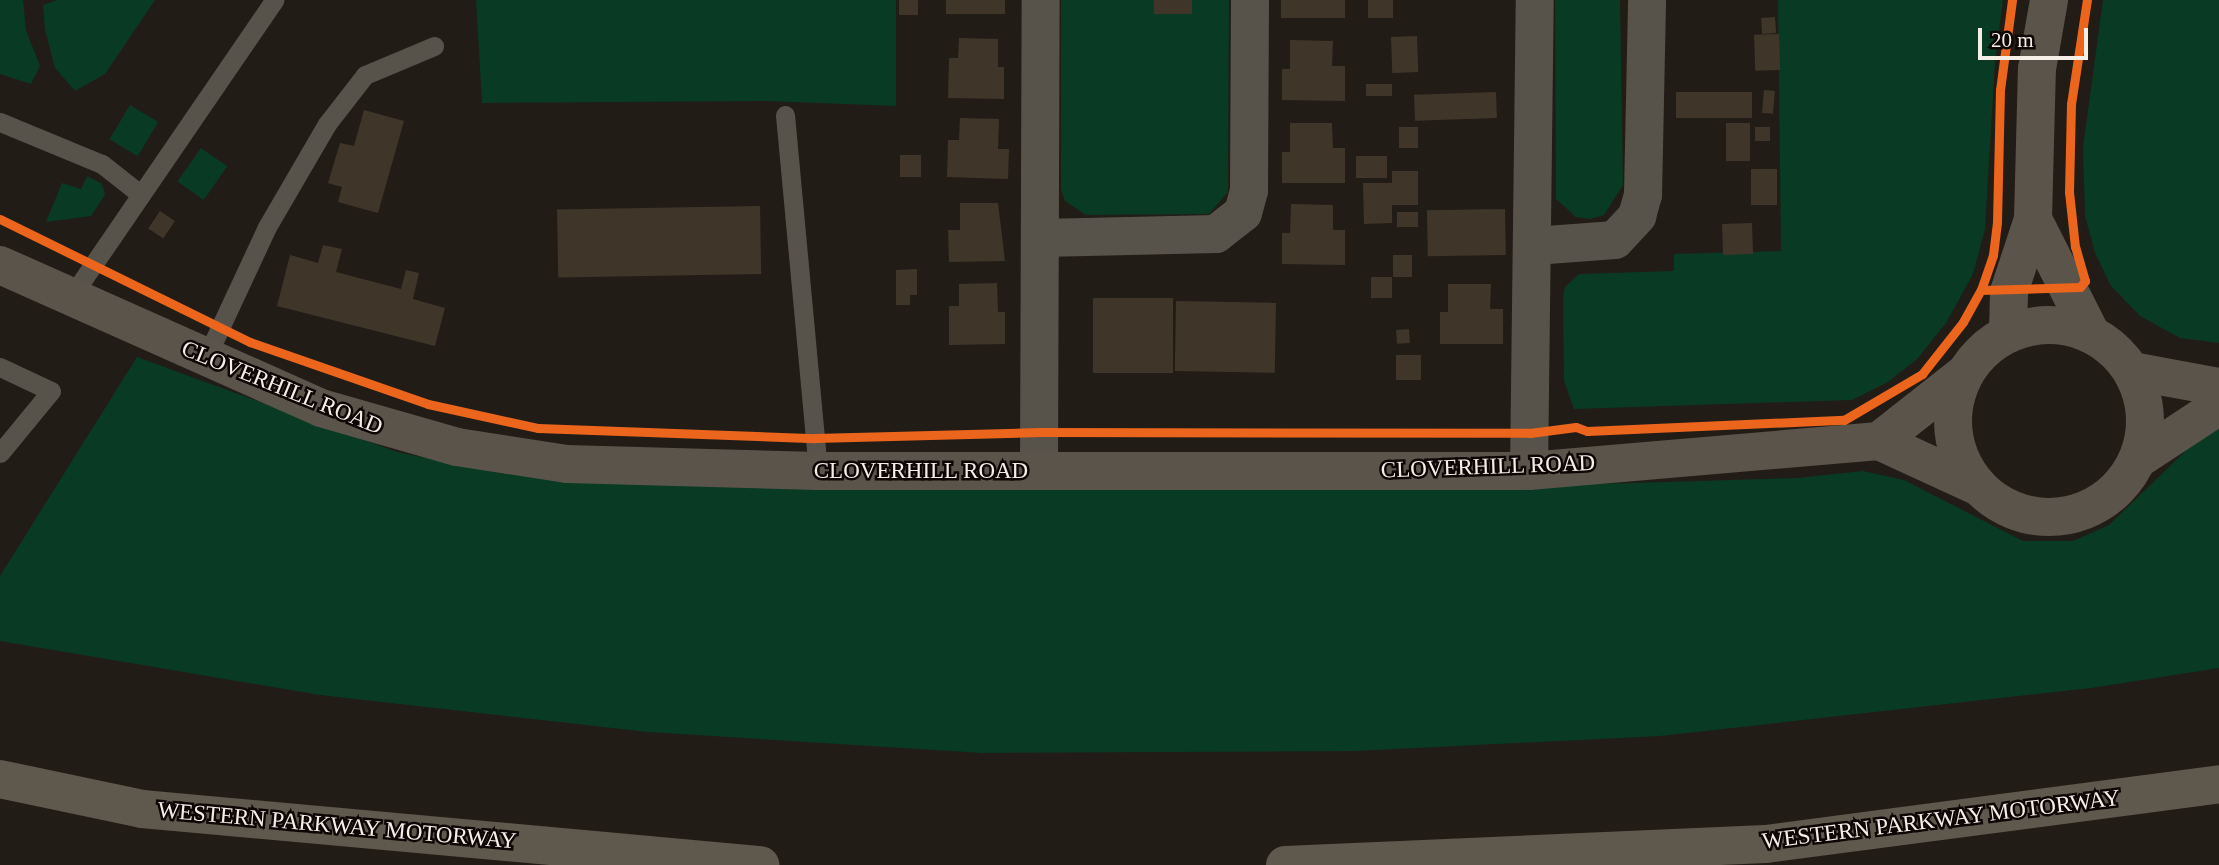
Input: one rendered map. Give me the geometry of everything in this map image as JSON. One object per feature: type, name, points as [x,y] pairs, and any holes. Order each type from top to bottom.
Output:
[{"type":"highway","name":"WESTERN PARKWAY MOTORWAY","points":[[0,779],[142,809],[760,865]]},
{"type":"highway","name":"WESTERN PARKWAY MOTORWAY","points":[[1284,865],[1766,844],[2219,784]]},
{"type":"street","points":[[1039,471],[1041,0]]},
{"type":"street","points":[[1042,238],[1216,234],[1243,213],[1250,191],[1250,0]]},
{"type":"street","points":[[1528,471],[1534,246],[1535,0]]},
{"type":"street","points":[[1534,246],[1615,240],[1637,216],[1643,195],[1647,0]]},
{"type":"street","points":[[2008,333],[2009,292],[2033,219],[2037,69],[2049,0]]},
{"type":"street","points":[[2033,219],[2091,334]]},
{"type":"street","name":"CLOVERHILL ROAD","points":[[0,265],[205,360],[332,412],[457,447],[593,466],[818,471],[1528,471],[1879,441],[1979,487]]},
{"type":"street","points":[[1879,441],[1965,373],[1984,350],[2008,333],[2036,325],[2064,325],[2091,334],[2115,350],[2132,372],[2143,400],[2145,430],[2137,460],[2120,486],[2095,506],[2066,516],[2034,516],[2014,510],[1979,487],[1961,461],[1953,430],[1955,400],[1965,373]]},
{"type":"street","points":[[2132,372],[2219,387]]},
{"type":"street","points":[[2137,460],[2219,406]]},
{"type":"lane","points":[[71,297],[274,0]]},
{"type":"lane","points":[[205,360],[267,227],[327,124],[365,75],[434,46]]},
{"type":"lane","points":[[785,115],[818,471]]},
{"type":"lane","points":[[0,122],[102,164],[140,194]]},
{"type":"lane","points":[[0,367],[51,391],[0,453]]},
{"type":"green space","points":[[0,0],[23,0],[26,30],[40,66],[31,84],[0,74]]},
{"type":"green space","points":[[57,0],[155,0],[105,74],[75,91],[55,68],[45,30],[43,5]]},
{"type":"green space","points":[[476,0],[896,0],[896,106],[766,101],[482,103]]},
{"type":"green space","points":[[1061,0],[1229,0],[1228,192],[1209,214],[1086,215],[1065,201],[1061,189]]},
{"type":"green space","points":[[1555,0],[1620,0],[1623,185],[1604,215],[1591,219],[1576,217],[1556,199]]},
{"type":"green space","points":[[1778,0],[2003,0],[1995,62],[1985,229],[1973,274],[1946,323],[1917,359],[1888,382],[1852,400],[1574,409],[1564,381],[1563,297],[1565,287],[1579,274],[1674,271],[1674,254],[1781,251]]},
{"type":"green space","points":[[2103,0],[2219,0],[2219,343],[2180,338],[2140,316],[2111,286],[2095,253],[2085,216],[2083,147]]},
{"type":"green space","points":[[130,105],[158,122],[138,156],[109,139]]},
{"type":"green space","points":[[201,148],[227,166],[204,200],[177,182]]},
{"type":"green space","points":[[87,176],[102,184],[105,195],[91,216],[46,222],[62,183],[81,189]]},
{"type":"green space","points":[[137,357],[397,452],[499,473],[1533,486],[1797,478],[1863,471],[1904,480],[2023,541],[2073,541],[2109,525],[2203,434],[2219,428],[2219,668],[2091,688],[1660,736],[1356,751],[983,753],[648,732],[320,695],[0,641],[0,576]]},
{"type":"building","points":[[899,0],[918,0],[918,15],[899,15]]},
{"type":"building","points":[[946,0],[1005,0],[1005,14],[946,14]]},
{"type":"building","points":[[1154,0],[1192,0],[1192,14],[1154,14]]},
{"type":"building","points":[[1281,0],[1345,0],[1345,18],[1281,18]]},
{"type":"building","points":[[1368,0],[1393,0],[1393,18],[1368,18]]},
{"type":"building","points":[[1775,17],[1776,33],[1762,34],[1761,18]]},
{"type":"building","points":[[1779,34],[1780,70],[1755,71],[1754,35]]},
{"type":"building","points":[[1417,36],[1418,72],[1392,73],[1391,37]]},
{"type":"building","points":[[959,38],[998,39],[998,67],[1004,67],[1004,99],[948,98],[949,58],[958,58]]},
{"type":"building","points":[[1290,40],[1333,41],[1332,66],[1345,66],[1345,101],[1282,100],[1282,69],[1290,69]]},
{"type":"building","points":[[1366,84],[1392,84],[1392,96],[1366,96]]},
{"type":"building","points":[[1764,90],[1775,91],[1773,114],[1762,113]]},
{"type":"building","points":[[1496,92],[1497,118],[1415,121],[1414,95]]},
{"type":"building","points":[[1676,92],[1752,92],[1752,118],[1676,118]]},
{"type":"building","points":[[364,110],[404,121],[378,213],[338,202],[342,187],[328,183],[340,143],[354,146]]},
{"type":"building","points":[[960,118],[999,119],[998,149],[1009,149],[1008,179],[947,177],[948,140],[959,140]]},
{"type":"building","points":[[1290,123],[1332,123],[1333,148],[1345,148],[1345,183],[1282,183],[1282,152],[1290,152]]},
{"type":"building","points":[[1726,123],[1750,123],[1750,161],[1726,161]]},
{"type":"building","points":[[1399,127],[1418,127],[1418,148],[1399,148]]},
{"type":"building","points":[[1755,127],[1770,127],[1770,141],[1755,141]]},
{"type":"building","points":[[900,155],[921,155],[921,177],[900,177]]},
{"type":"building","points":[[1356,156],[1387,156],[1387,178],[1356,178]]},
{"type":"building","points":[[1751,169],[1777,169],[1777,205],[1751,205]]},
{"type":"building","points":[[1392,171],[1418,171],[1418,205],[1392,205],[1392,223],[1364,224],[1363,183],[1392,183]]},
{"type":"building","points":[[960,203],[998,203],[1005,261],[949,262],[948,230],[960,230]]},
{"type":"building","points":[[1291,204],[1333,205],[1333,230],[1345,230],[1345,265],[1282,264],[1282,233],[1290,233]]},
{"type":"building","points":[[760,206],[761,274],[558,278],[557,210]]},
{"type":"building","points":[[1505,209],[1506,255],[1428,256],[1427,210]]},
{"type":"building","points":[[160,211],[175,221],[163,238],[148,228]]},
{"type":"building","points":[[1397,212],[1418,212],[1418,227],[1397,227]]},
{"type":"building","points":[[1752,223],[1753,254],[1723,255],[1722,224]]},
{"type":"building","points":[[323,245],[342,249],[336,272],[401,289],[406,270],[419,273],[413,299],[445,308],[435,346],[277,306],[290,255],[318,263]]},
{"type":"building","points":[[1393,255],[1412,255],[1412,277],[1393,277]]},
{"type":"building","points":[[917,269],[917,295],[910,295],[910,305],[896,305],[896,270]]},
{"type":"building","points":[[1371,277],[1392,277],[1392,298],[1371,298]]},
{"type":"building","points":[[997,283],[998,312],[1005,312],[1005,344],[949,345],[949,306],[959,306],[959,284]]},
{"type":"building","points":[[1448,284],[1491,284],[1490,309],[1503,309],[1503,344],[1440,344],[1440,312],[1448,312]]},
{"type":"building","points":[[1093,298],[1173,298],[1173,373],[1093,373]]},
{"type":"building","points":[[1176,301],[1276,303],[1275,373],[1175,371]]},
{"type":"building","points":[[1409,329],[1410,343],[1397,344],[1396,330]]},
{"type":"building","points":[[1396,355],[1421,355],[1421,380],[1396,380]]},
{"type":"cycle path","points":[[0,219],[250,342],[428,404],[538,428],[815,438],[1040,432],[1530,433],[1576,427],[1587,431],[1844,420],[1922,374],[1963,322],[1981,290],[1993,255],[1997,222],[2000,90],[2012,0]]},
{"type":"cycle path","points":[[1981,290],[2080,287],[2085,281],[2075,247],[2069,192],[2071,104],[2087,0]]}]
